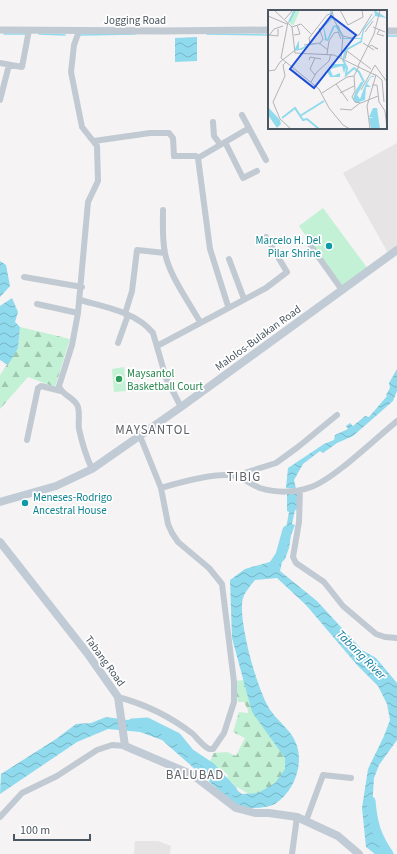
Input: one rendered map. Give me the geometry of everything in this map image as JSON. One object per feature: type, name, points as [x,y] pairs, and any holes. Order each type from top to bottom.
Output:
[{"type":"main road","name":"Malolos-Bulakan Road","points":[[0,502],[56,486],[92,469],[181,408],[397,250]]},
{"type":"main road","name":"Tabang Road","points":[[0,542],[118,697],[122,735],[125,746]]},
{"type":"main road","points":[[125,746],[193,775],[236,808],[255,813],[269,813],[297,817],[338,836],[359,854]]},
{"type":"street","name":"Jogging Road","points":[[0,30],[268,30]]},
{"type":"street","points":[[0,62],[22,67],[29,30]]},
{"type":"street","points":[[60,391],[60,383],[72,345],[82,287],[88,202],[98,181],[99,153],[94,142],[82,127],[71,72],[74,45],[79,31]]},
{"type":"street","points":[[0,100],[9,65]]},
{"type":"street","points":[[242,115],[266,160]]},
{"type":"street","points":[[213,122],[214,136],[222,143],[243,178],[257,171]]},
{"type":"street","points":[[198,158],[249,128]]},
{"type":"street","points":[[94,142],[150,133],[169,133],[173,138],[174,156],[196,156],[198,158]]},
{"type":"street","points":[[198,158],[210,249],[228,306]]},
{"type":"street","points":[[163,210],[162,228],[165,253],[177,282],[200,322]]},
{"type":"street","points":[[157,346],[228,306],[266,288],[287,272],[266,238]]},
{"type":"street","points":[[310,245],[342,290]]},
{"type":"street","points":[[118,343],[132,291],[137,250],[165,253]]},
{"type":"street","points":[[229,258],[244,299]]},
{"type":"street","points":[[24,277],[82,287]]},
{"type":"street","points":[[80,300],[126,314],[148,328],[153,333],[166,378],[181,408]]},
{"type":"street","points":[[37,304],[78,313]]},
{"type":"street","points":[[27,440],[39,387],[60,391],[74,400],[78,406],[79,428],[87,459],[92,469]]},
{"type":"street","points":[[161,488],[181,482],[205,478],[235,476],[276,463],[337,415]]},
{"type":"street","points":[[235,476],[260,488],[298,491],[312,487],[332,475],[397,421]]},
{"type":"street","points":[[118,697],[132,700],[165,715],[193,735],[209,749],[213,749],[218,744],[224,733],[234,702],[234,682],[222,584],[209,568],[178,542],[172,533],[168,524],[161,488],[140,436]]},
{"type":"street","points":[[298,491],[299,522],[293,557],[296,563],[324,582],[343,606],[376,634],[385,637],[397,638]]},
{"type":"street","points":[[0,817],[22,794],[57,776],[97,750],[112,745],[125,746]]},
{"type":"street","points":[[306,821],[323,775],[351,778]]},
{"type":"street","points":[[292,854],[297,817]]},
{"type":"shaded area","points":[[397,143],[397,246],[388,253],[343,173]]},
{"type":"shaded area","points":[[135,841],[158,841],[171,846],[170,854],[134,854]]},
{"type":"green space","points":[[323,208],[368,269],[342,288],[299,226]]},
{"type":"green space","points":[[20,327],[70,339],[55,387],[28,377],[0,409],[0,375],[18,348]]},
{"type":"green space","name":"Maysantol Basketball Court","points":[[124,367],[126,391],[114,392],[112,369]]},
{"type":"green space","points":[[244,680],[291,767],[259,800],[237,787],[234,789],[232,787],[233,784],[227,780],[228,775],[223,771],[219,772],[210,761],[214,753],[227,752],[236,756],[245,738],[233,732],[239,712],[248,713],[244,702],[238,702],[235,681]]},
{"type":"water","points":[[197,37],[197,61],[175,62],[175,38]]},
{"type":"water","points":[[0,261],[6,265],[10,286],[0,297]]},
{"type":"water","points":[[12,298],[18,312],[15,322],[20,327],[18,348],[8,365],[0,360],[0,306]]},
{"type":"water","points":[[397,369],[397,391],[393,401],[353,436],[337,443],[323,453],[320,451],[303,464],[294,480],[296,489],[286,488],[288,468],[324,444],[334,440],[335,435],[348,429],[346,426],[350,423],[353,426],[365,416],[369,417],[387,396],[386,395],[390,388],[389,383]]},
{"type":"water","points":[[287,494],[299,494],[298,510],[295,510],[292,524],[295,525],[291,535],[289,548],[285,559],[282,562],[280,571],[317,601],[362,650],[376,658],[397,683],[397,740],[379,765],[374,778],[371,825],[390,854],[375,854],[366,847],[362,808],[368,769],[390,720],[387,704],[378,686],[357,665],[306,605],[277,578],[255,580],[243,598],[242,608],[243,622],[250,656],[260,689],[271,711],[292,735],[299,757],[299,766],[293,784],[275,804],[271,806],[253,808],[239,808],[162,740],[140,732],[108,729],[77,742],[0,794],[1,774],[56,739],[76,724],[91,723],[106,717],[157,724],[186,745],[216,775],[242,794],[258,793],[275,783],[285,769],[285,758],[252,712],[232,638],[230,580],[245,569],[273,561],[281,556],[289,512],[287,511]]},
{"type":"waterway","points":[[4,34],[27,34]]},
{"type":"waterway","points":[[39,34],[65,35]]},
{"type":"waterway","points":[[79,35],[135,34]]},
{"type":"waterway","points":[[207,34],[268,35]]},
{"type":"waterway","points":[[387,36],[397,36]]},
{"type":"waterway","points":[[272,567],[280,555],[287,530]]},
{"type":"waterway","points":[[132,723],[147,722],[177,737],[190,753],[211,767],[233,791]]},
{"type":"waterway","name":"Tabang River","points":[[371,801],[376,829],[389,854]]},
{"type":"place","name":"Marcelo H. Del Pilar Shrine","points":[[329,246]]},
{"type":"place","name":"Maysantol Basketball Court","points":[[119,379]]},
{"type":"place","name":"Meneses-Rodrigo Ancestral House","points":[[25,503]]},
{"type":"district","name":"MAYSANTOL","points":[[153,430]]},
{"type":"district","name":"TIBIG","points":[[244,477]]},
{"type":"district","name":"BALUBAD","points":[[195,775]]}]
